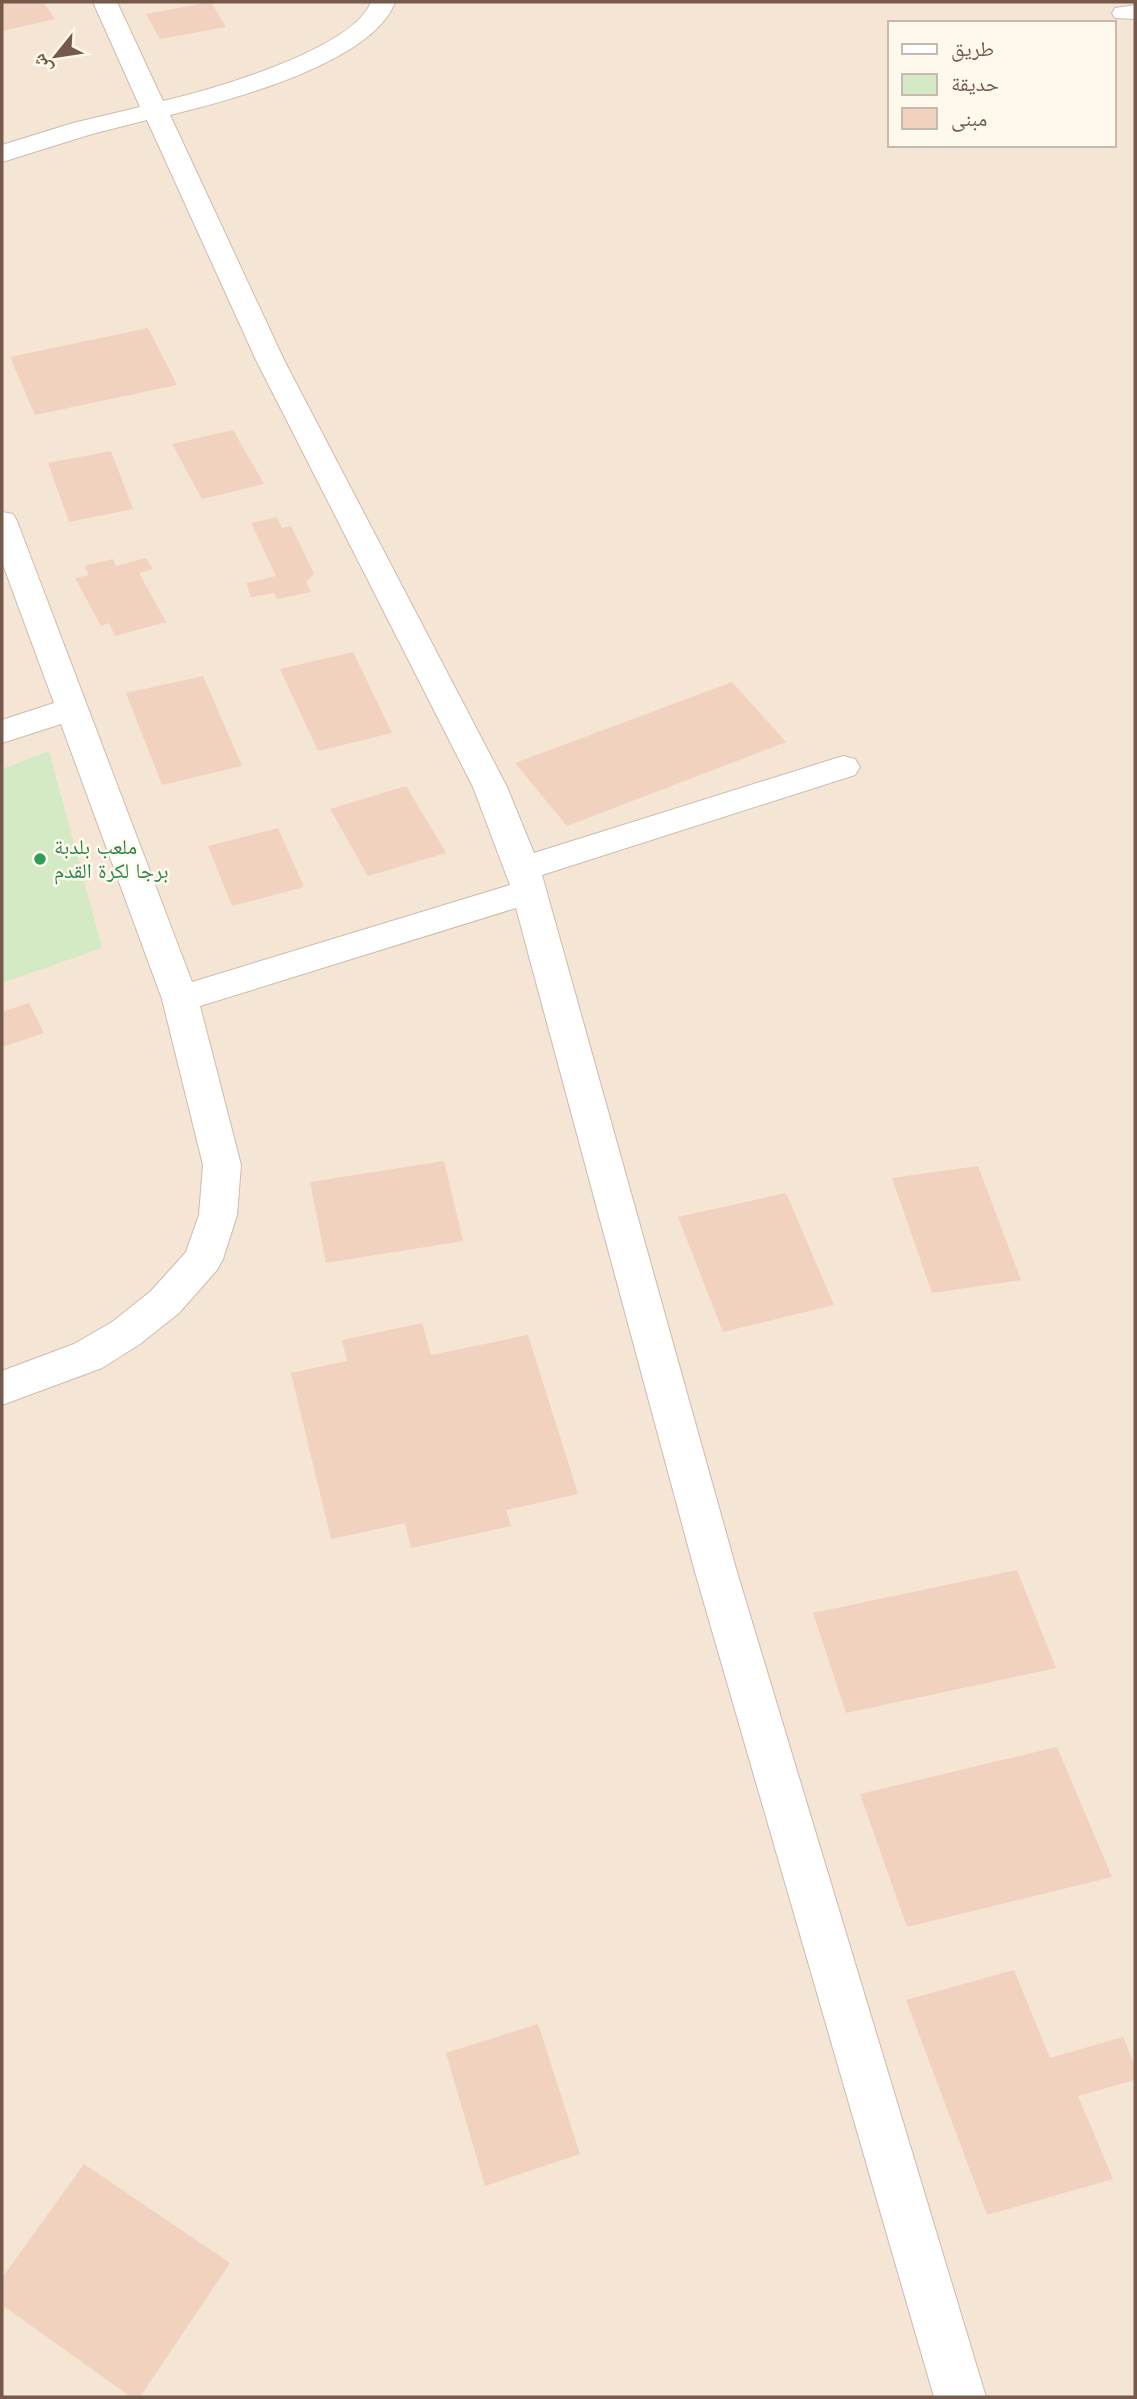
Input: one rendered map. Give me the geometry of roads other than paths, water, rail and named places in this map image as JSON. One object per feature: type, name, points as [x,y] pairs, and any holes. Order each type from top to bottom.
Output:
[{"type":"street","points":[[105,2],[270,360],[490,787],[526,880],[716,1572],[960,2397]]},
{"type":"street","points":[[2,154],[109,122],[157,112],[259,83],[310,62],[372,21],[383,2]]},
{"type":"street","points":[[2,521],[180,999],[222,1166],[218,1215],[202,1259],[165,1303],[127,1333],[88,1356],[2,1388]]},
{"type":"street","points":[[2,732],[73,708]]},
{"type":"street","points":[[180,999],[843,767]]},
{"type":"place","name":"ملعب بلدبة برجا لكرة القدم","points":[[40,859]]}]
